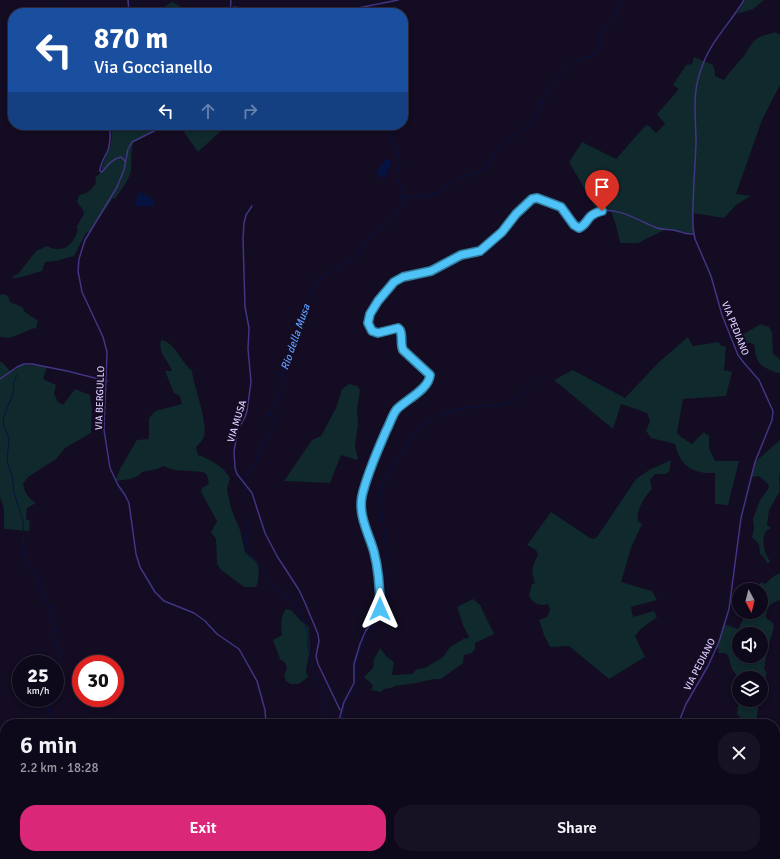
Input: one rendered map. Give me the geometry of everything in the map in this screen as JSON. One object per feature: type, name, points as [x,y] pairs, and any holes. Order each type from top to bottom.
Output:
[{"type":"street","points":[[358,8],[398,0]]},
{"type":"street","name":"VIA PEDIANO","points":[[680,719],[686,704],[708,666],[719,642],[729,609],[741,518],[755,462],[772,420],[772,411],[759,380],[738,355],[722,315],[710,276],[694,234],[693,216],[696,136],[694,110],[696,88],[707,54],[744,0]]},
{"type":"street","points":[[110,130],[108,151],[100,167],[100,171],[102,172],[110,162],[119,158],[123,158],[125,163]]},
{"type":"street","name":"VIA BERGULLO","points":[[156,130],[132,142],[128,149],[117,187],[85,240],[78,265],[83,296],[94,317],[106,347],[107,381],[104,430],[110,468],[129,503],[138,563],[159,598],[194,613],[205,621],[217,634],[239,649],[257,680],[265,710],[266,719]]},
{"type":"street","points":[[339,719],[344,702],[354,683],[355,661],[363,637],[366,630],[378,616],[380,609],[380,584],[373,551],[363,518],[362,504],[365,488],[376,453],[397,410],[422,388],[430,378],[429,373],[403,350],[401,344],[402,335],[398,328],[374,333],[369,328],[368,319],[378,301],[398,280],[431,271],[461,255],[480,251],[502,232],[516,214],[534,198],[561,207],[574,225],[579,228],[584,226],[593,213],[607,210],[628,214],[663,230],[673,230],[694,234]]},
{"type":"street","name":"VIA MUSA","points":[[252,206],[245,218],[243,235],[245,307],[249,328],[248,349],[251,382],[247,411],[238,430],[234,451],[235,468],[237,474],[252,493],[264,530],[277,556],[304,599],[318,634],[319,641],[316,656],[318,664],[340,712]]},
{"type":"street","points":[[0,379],[17,366],[32,364],[107,381]]},
{"type":"green space","points":[[745,0],[764,0],[753,9],[737,14]]},
{"type":"green space","points":[[172,2],[180,6],[179,8],[163,8]]},
{"type":"green space","points":[[775,32],[780,35],[780,85],[762,120],[736,194],[751,196],[737,204],[724,218],[693,213],[694,234],[666,229],[638,243],[620,243],[611,211],[598,212],[569,162],[582,142],[616,159],[646,125],[656,133],[665,124],[657,114],[679,89],[673,85],[686,65],[692,64],[694,57],[713,65],[715,76],[724,80],[757,38]]},
{"type":"green space","points":[[112,130],[158,130],[134,142],[131,170],[127,181],[115,199],[113,198],[90,232],[86,233],[74,256],[56,261],[45,262],[42,271],[13,278],[13,276],[18,274],[36,251],[47,246],[55,249],[61,249],[71,244],[78,229],[76,228],[84,214],[77,202],[78,198],[80,195],[87,193],[96,183],[95,178],[102,171],[102,165],[111,144]]},
{"type":"green space","points":[[183,130],[222,130],[198,152]]},
{"type":"green space","points":[[3,294],[8,296],[10,302],[22,307],[25,312],[38,321],[36,329],[34,328],[10,338],[0,337],[0,295]]},
{"type":"green space","points":[[761,324],[769,327],[772,332],[773,354],[780,359],[780,373],[765,368],[759,363],[756,357],[754,344],[738,343],[742,335]]},
{"type":"green space","points":[[688,337],[693,346],[719,342],[720,345],[726,347],[724,370],[732,372],[726,396],[683,399],[677,433],[692,444],[704,432],[709,436],[709,448],[715,461],[739,461],[728,505],[715,504],[715,473],[700,472],[688,467],[680,458],[675,444],[651,438],[646,431],[650,421],[647,413],[621,404],[613,429],[554,380],[573,370],[625,398],[658,363]]},
{"type":"green space","points":[[161,340],[166,341],[174,348],[192,371],[205,430],[204,437],[196,447],[198,455],[216,464],[224,470],[230,478],[227,490],[231,508],[240,530],[245,552],[255,560],[259,570],[256,587],[244,587],[220,569],[217,564],[216,539],[211,532],[217,521],[201,492],[202,488],[209,484],[207,475],[203,472],[174,470],[163,466],[157,469],[142,472],[138,476],[131,479],[115,481],[120,469],[137,440],[149,439],[149,418],[155,411],[182,404],[180,396],[174,393],[165,371],[172,371],[162,353],[160,345]]},
{"type":"green space","points":[[0,362],[2,362],[11,372],[22,365],[47,366],[43,379],[56,385],[54,394],[58,402],[63,405],[75,389],[90,395],[92,408],[91,433],[65,448],[56,459],[28,477],[23,484],[27,495],[36,503],[27,508],[26,519],[30,521],[29,531],[4,529],[4,509],[0,497]]},
{"type":"green space","points":[[349,384],[357,386],[360,390],[357,410],[358,425],[355,446],[358,458],[357,460],[341,455],[330,483],[284,481],[312,440],[321,436],[336,408],[342,389]]},
{"type":"green space","points":[[780,440],[780,491],[769,510],[767,525],[771,528],[766,531],[763,542],[766,554],[770,561],[767,563],[760,554],[759,544],[752,537],[754,529],[753,519],[760,500],[769,488],[768,484],[759,476],[751,477],[755,462]]},
{"type":"green space","points":[[671,460],[669,472],[665,474],[655,474],[650,480],[652,489],[644,499],[638,512],[638,521],[642,524],[631,548],[621,582],[652,591],[657,600],[631,607],[633,617],[654,611],[657,617],[641,629],[635,636],[645,657],[609,679],[569,646],[550,647],[539,620],[547,617],[550,610],[548,604],[537,604],[529,595],[532,584],[535,583],[532,571],[538,554],[536,550],[527,545],[551,512],[590,538],[594,539],[597,537],[636,479],[649,470]]},
{"type":"green space","points":[[780,573],[780,600],[774,602],[768,609],[768,583],[766,583]]},
{"type":"green space","points":[[473,599],[480,605],[494,634],[475,643],[475,649],[472,653],[464,655],[463,663],[441,679],[395,686],[384,689],[381,692],[371,690],[373,685],[364,677],[373,668],[374,659],[380,648],[387,657],[394,662],[392,675],[412,674],[417,669],[425,668],[443,657],[450,647],[465,638],[467,639],[469,637],[457,607]]},
{"type":"green space","points":[[286,609],[291,610],[309,628],[310,649],[306,670],[308,677],[299,684],[290,684],[286,681],[284,675],[287,668],[285,663],[280,659],[273,640],[282,635],[282,618]]},
{"type":"green space","points":[[767,619],[773,623],[774,627],[768,648],[768,627],[739,627],[743,620]]},
{"type":"green space","points":[[724,624],[732,627],[732,663],[765,663],[764,669],[766,671],[733,671],[728,655],[718,653],[719,649],[716,648]]},
{"type":"green space","points":[[738,707],[758,707],[756,719],[740,719],[737,714]]},
{"type":"shaded area","points":[[385,159],[392,162],[384,179],[376,173]]},
{"type":"shaded area","points":[[138,192],[149,196],[154,201],[154,205],[148,207],[136,206],[135,204]]},
{"type":"waterway","points":[[52,8],[54,0]]},
{"type":"waterway","points":[[404,197],[424,196],[435,193],[460,178],[490,165],[497,148],[525,129],[540,111],[544,97],[564,70],[576,61],[594,55],[598,52],[601,33],[615,19],[619,5],[624,0]]},
{"type":"waterway","points":[[0,85],[8,86]]},
{"type":"waterway","name":"Rio della Musa","points":[[324,719],[324,693],[317,680],[311,662],[308,647],[308,633],[303,618],[292,601],[269,581],[261,566],[247,553],[245,490],[242,482],[247,472],[255,466],[260,449],[274,425],[270,414],[281,390],[283,369],[313,287],[318,280],[358,255],[367,241],[394,216],[403,202],[401,187],[397,177],[400,160],[386,130]]},
{"type":"waterway","points":[[17,375],[14,382],[13,393],[3,419],[9,439],[7,462],[12,475],[14,493],[23,520],[26,563],[36,576],[47,602],[53,622],[59,655]]},
{"type":"waterway","points":[[437,416],[469,407],[506,404],[525,390],[535,377]]},
{"type":"waterway","points":[[342,719],[344,704],[355,688],[356,662],[361,646],[383,614],[388,604],[388,570],[380,490],[389,471],[413,437],[420,428],[433,419]]},
{"type":"waterway","points":[[48,707],[52,719]]},
{"type":"route","points":[[380,609],[379,576],[363,518],[362,497],[376,453],[393,416],[397,410],[427,384],[430,375],[403,350],[401,344],[402,335],[398,328],[378,333],[374,333],[369,328],[368,319],[373,307],[394,282],[403,277],[431,271],[461,255],[480,251],[502,232],[512,218],[532,199],[537,198],[557,204],[564,209],[577,228],[584,226],[593,213],[602,211]]}]
